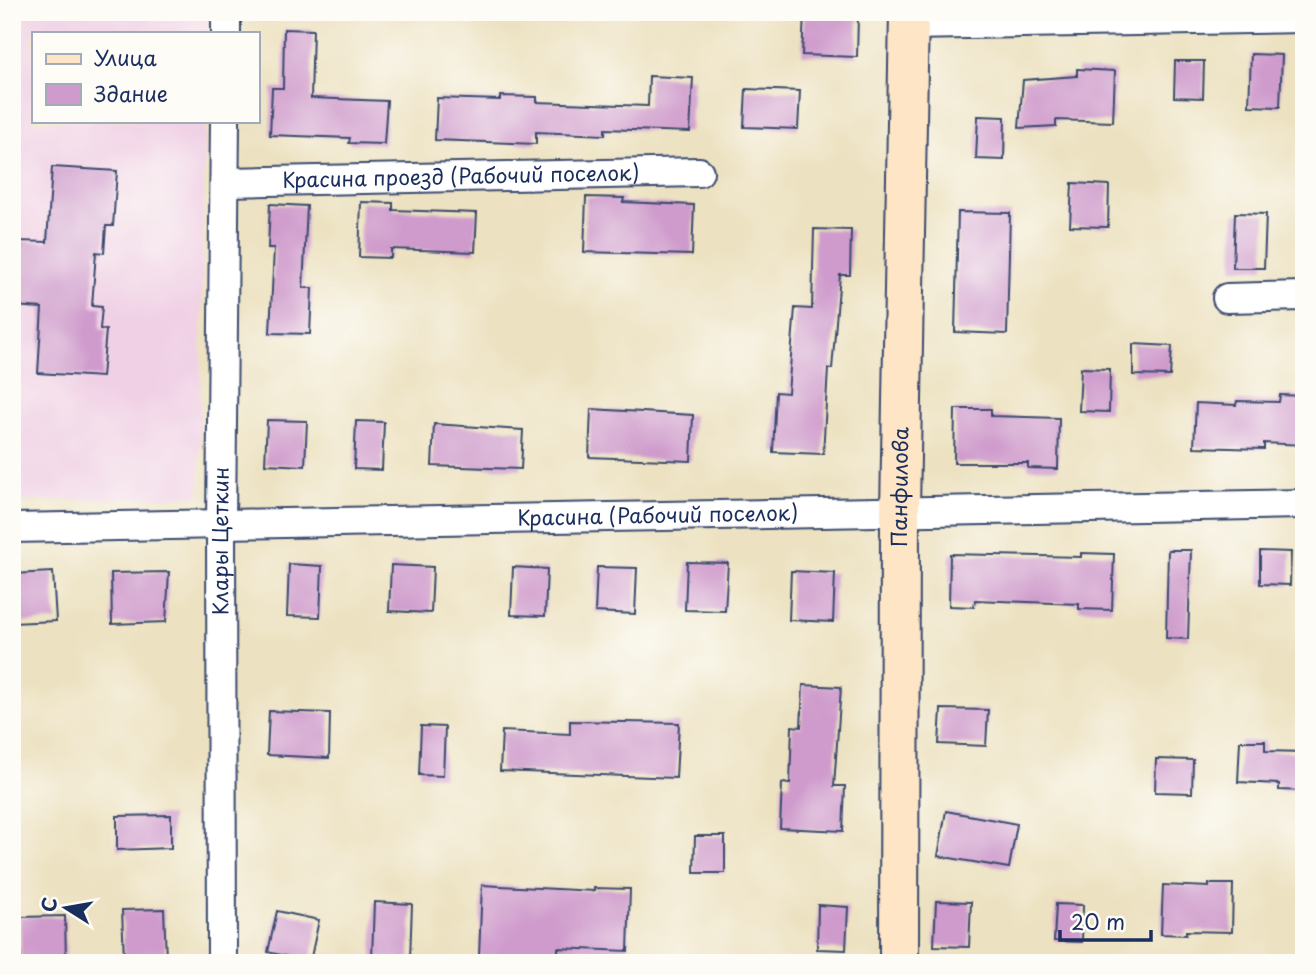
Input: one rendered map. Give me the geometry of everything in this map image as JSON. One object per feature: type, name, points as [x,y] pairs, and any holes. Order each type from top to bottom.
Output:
[{"type":"street","points":[[226,12],[226,32]]},
{"type":"street","points":[[909,19],[1304,18]]},
{"type":"street","name":"Панфилова","points":[[899,963],[900,511],[909,19]]},
{"type":"street","name":"Клары Цеткин","points":[[222,963],[221,524],[225,122]]},
{"type":"street","name":"Красина проезд (Рабочий поселок)","points":[[225,182],[699,172]]},
{"type":"street","points":[[1227,298],[1304,296]]},
{"type":"street","name":"Красина (Рабочий поселок)","points":[[12,528],[1304,504]]},
{"type":"shaded area","points":[[12,12],[207,12],[207,32],[32,32],[32,122],[205,122],[199,496],[12,502]]},
{"type":"building","points":[[804,14],[858,16],[857,57],[802,55]]},
{"type":"building","points":[[284,29],[313,30],[311,98],[387,101],[384,144],[349,143],[350,138],[270,135],[272,88],[283,88]]},
{"type":"building","points":[[1251,54],[1282,55],[1280,107],[1249,106]]},
{"type":"building","points":[[1175,61],[1204,61],[1203,98],[1174,97]]},
{"type":"building","points":[[1077,69],[1115,71],[1113,122],[1056,120],[1056,126],[1019,128],[1023,80],[1077,76]]},
{"type":"building","points":[[649,76],[693,78],[690,132],[605,129],[605,135],[536,132],[536,144],[435,140],[437,98],[500,100],[500,96],[537,97],[537,102],[648,106]]},
{"type":"building","points":[[746,89],[800,91],[798,129],[744,127]]},
{"type":"building","points":[[978,116],[1005,117],[1004,160],[976,159]]},
{"type":"building","points":[[52,167],[117,171],[113,226],[106,226],[104,253],[96,252],[92,306],[102,307],[100,329],[106,330],[102,377],[38,373],[42,308],[14,306],[19,241],[47,242]]},
{"type":"building","points":[[1072,183],[1109,185],[1108,227],[1070,226]]},
{"type":"building","points":[[586,197],[624,198],[623,202],[694,205],[692,255],[584,252]]},
{"type":"building","points":[[361,202],[393,203],[393,210],[477,213],[475,252],[391,249],[391,258],[359,257]]},
{"type":"building","points":[[270,204],[307,206],[303,288],[312,288],[310,334],[270,333],[274,248],[268,248]]},
{"type":"building","points":[[958,212],[1010,213],[1007,334],[955,332]]},
{"type":"building","points":[[1235,213],[1266,214],[1264,268],[1233,268]]},
{"type":"building","points":[[814,229],[851,230],[850,275],[840,275],[832,369],[828,369],[823,454],[773,452],[776,392],[788,393],[795,308],[812,309]]},
{"type":"building","points":[[1133,344],[1172,346],[1170,376],[1133,375]]},
{"type":"building","points":[[1081,368],[1110,369],[1109,412],[1079,411]]},
{"type":"building","points":[[1280,395],[1304,396],[1304,445],[1264,443],[1264,449],[1194,447],[1196,403],[1236,405],[1237,401],[1279,402]]},
{"type":"building","points":[[591,409],[693,415],[691,461],[589,457]]},
{"type":"building","points":[[955,409],[991,409],[991,416],[1059,418],[1058,469],[1028,468],[1028,463],[954,463]]},
{"type":"building","points":[[267,420],[307,421],[305,466],[265,464]]},
{"type":"building","points":[[356,421],[384,422],[382,470],[354,469]]},
{"type":"building","points":[[434,424],[523,430],[521,469],[432,466]]},
{"type":"building","points":[[1168,550],[1191,550],[1188,639],[1166,638]]},
{"type":"building","points":[[1260,551],[1291,552],[1290,585],[1260,584]]},
{"type":"building","points":[[1081,553],[1114,554],[1112,610],[1079,609],[1079,604],[975,600],[974,607],[949,606],[950,554],[1081,557]]},
{"type":"building","points":[[687,562],[728,563],[725,611],[685,610]]},
{"type":"building","points":[[289,564],[322,566],[320,617],[287,616]]},
{"type":"building","points":[[391,565],[433,567],[431,613],[389,611]]},
{"type":"building","points":[[513,567],[547,569],[545,616],[511,615]]},
{"type":"building","points":[[597,567],[637,568],[635,614],[595,612]]},
{"type":"building","points":[[791,571],[835,573],[833,622],[789,620]]},
{"type":"building","points":[[53,572],[56,621],[12,623],[12,574]]},
{"type":"building","points":[[169,572],[166,622],[112,624],[111,573]]},
{"type":"building","points":[[803,685],[841,687],[834,786],[845,786],[843,831],[780,828],[782,783],[790,784],[792,726],[801,727]]},
{"type":"building","points":[[941,709],[988,710],[986,746],[939,744]]},
{"type":"building","points":[[269,711],[330,713],[329,758],[267,755]]},
{"type":"building","points":[[570,721],[679,723],[676,778],[500,771],[502,731],[570,734]]},
{"type":"building","points":[[421,726],[445,727],[443,776],[419,775]]},
{"type":"building","points":[[1240,741],[1265,741],[1265,751],[1304,752],[1304,791],[1279,790],[1279,784],[1238,782]]},
{"type":"building","points":[[1156,759],[1193,760],[1192,793],[1155,792]]},
{"type":"building","points":[[946,811],[1017,824],[1009,868],[938,856]]},
{"type":"building","points":[[171,815],[171,848],[117,850],[117,816]]},
{"type":"building","points":[[695,836],[725,836],[725,873],[694,873]]},
{"type":"building","points":[[1209,884],[1233,884],[1232,932],[1186,931],[1186,935],[1161,934],[1163,885],[1209,887]]},
{"type":"building","points":[[482,885],[594,891],[594,888],[630,889],[628,951],[558,948],[558,958],[479,956]]},
{"type":"building","points":[[936,901],[971,902],[969,947],[934,946]]},
{"type":"building","points":[[374,902],[412,904],[410,959],[372,958]]},
{"type":"building","points":[[1056,904],[1083,905],[1082,942],[1054,941]]},
{"type":"building","points":[[818,905],[848,907],[846,950],[817,949]]},
{"type":"building","points":[[164,909],[166,958],[124,959],[122,910]]},
{"type":"building","points":[[277,911],[319,920],[310,962],[268,952]]},
{"type":"building","points":[[65,916],[66,962],[21,963],[20,917]]}]
